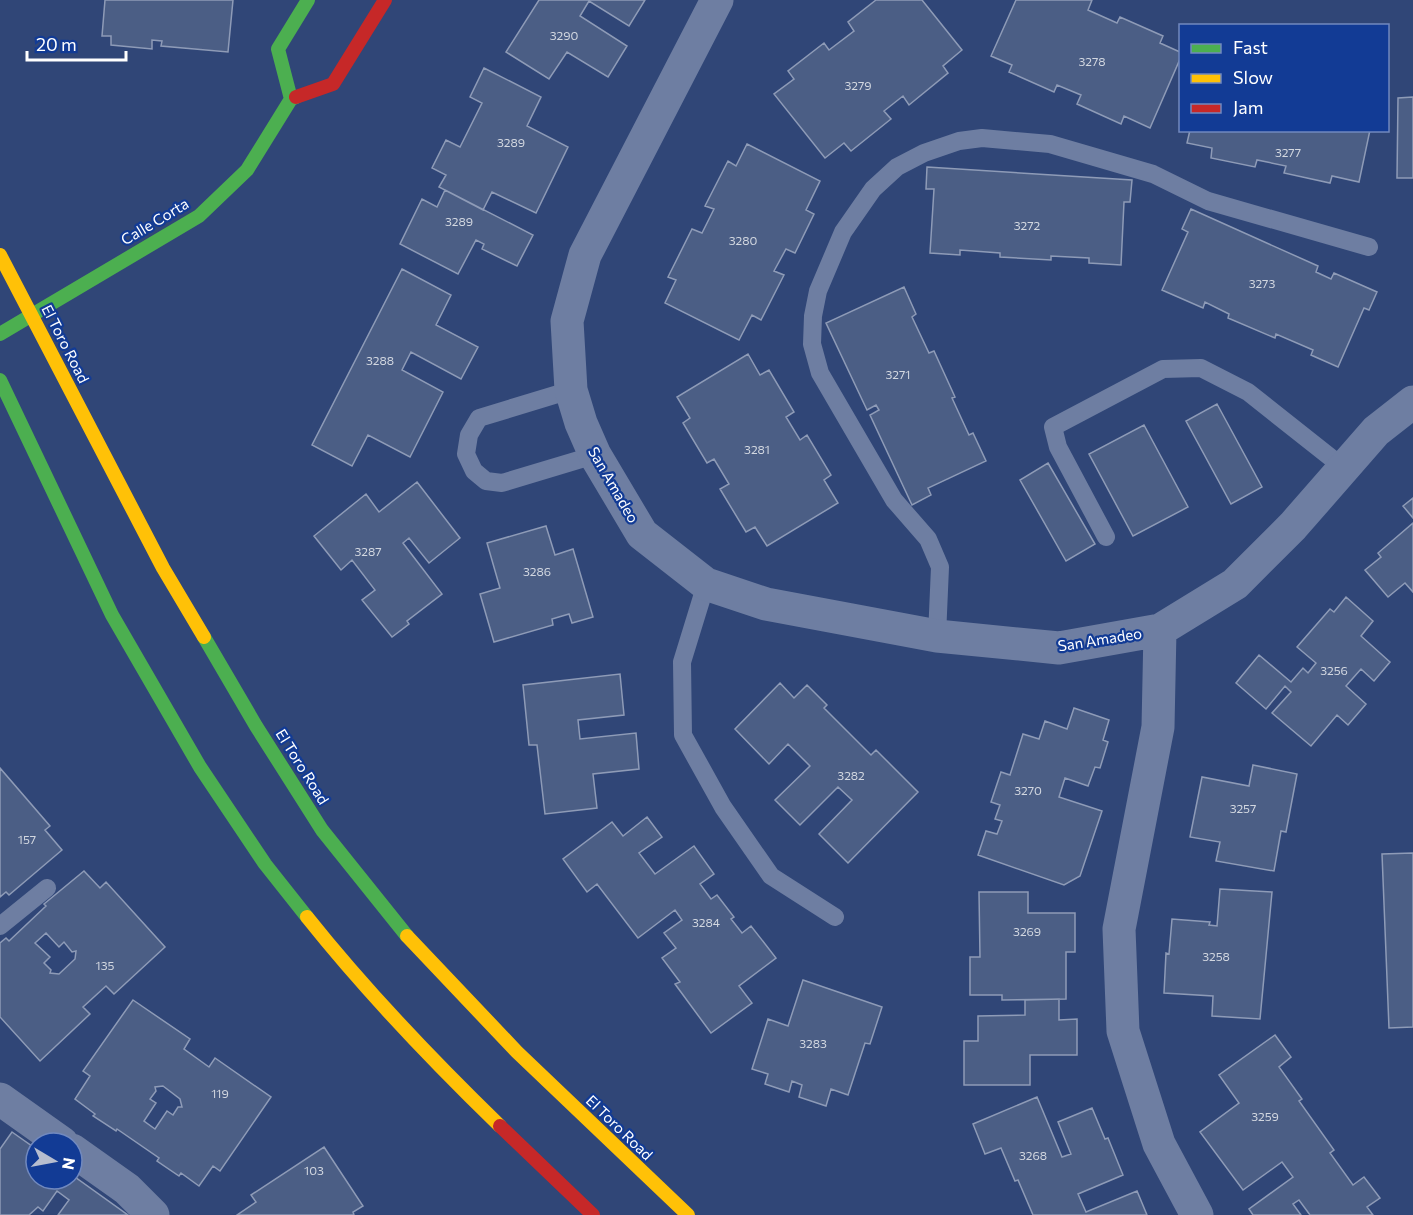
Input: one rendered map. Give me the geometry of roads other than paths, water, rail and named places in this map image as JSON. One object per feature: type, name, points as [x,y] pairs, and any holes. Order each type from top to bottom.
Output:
[{"type":"main road","points":[[308,0],[278,49],[291,99],[333,84],[385,0]]},
{"type":"main road","name":"Calle Corta","points":[[0,334],[199,216],[248,170],[291,99]]},
{"type":"main road","name":"El Toro Road","points":[[0,255],[163,568],[256,726],[322,831],[396,924],[517,1052],[687,1215]]},
{"type":"main road","points":[[0,380],[112,615],[200,767],[265,864],[351,970],[467,1094],[593,1215]]},
{"type":"street","name":"San Amadeo","points":[[717,0],[585,255],[567,321],[571,390],[581,423],[595,455],[642,534],[706,584],[766,604],[937,636],[1059,648],[1160,630],[1235,584],[1293,526],[1376,431],[1413,402]]},
{"type":"street","name":"San Amadeo","points":[[1160,630],[1158,727],[1119,929],[1123,1031],[1159,1144],[1197,1215]]},
{"type":"street","points":[[0,1099],[45,1131]]},
{"type":"street","points":[[84,1159],[127,1189],[153,1215]]},
{"type":"lane","points":[[937,636],[940,567],[928,539],[894,500],[820,373],[812,344],[813,316],[818,291],[843,232],[873,189],[897,167],[924,153],[959,141],[982,138],[1050,144],[1153,174],[1208,201],[1369,247]]},
{"type":"lane","points":[[1106,537],[1058,447],[1053,427],[1163,369],[1202,368],[1248,392],[1344,468]]},
{"type":"lane","points":[[571,390],[479,418],[469,435],[466,454],[474,471],[486,481],[502,483],[595,455]]},
{"type":"lane","points":[[706,584],[682,662],[683,735],[723,807],[771,876],[835,917]]},
{"type":"lane","points":[[0,926],[47,888]]}]
